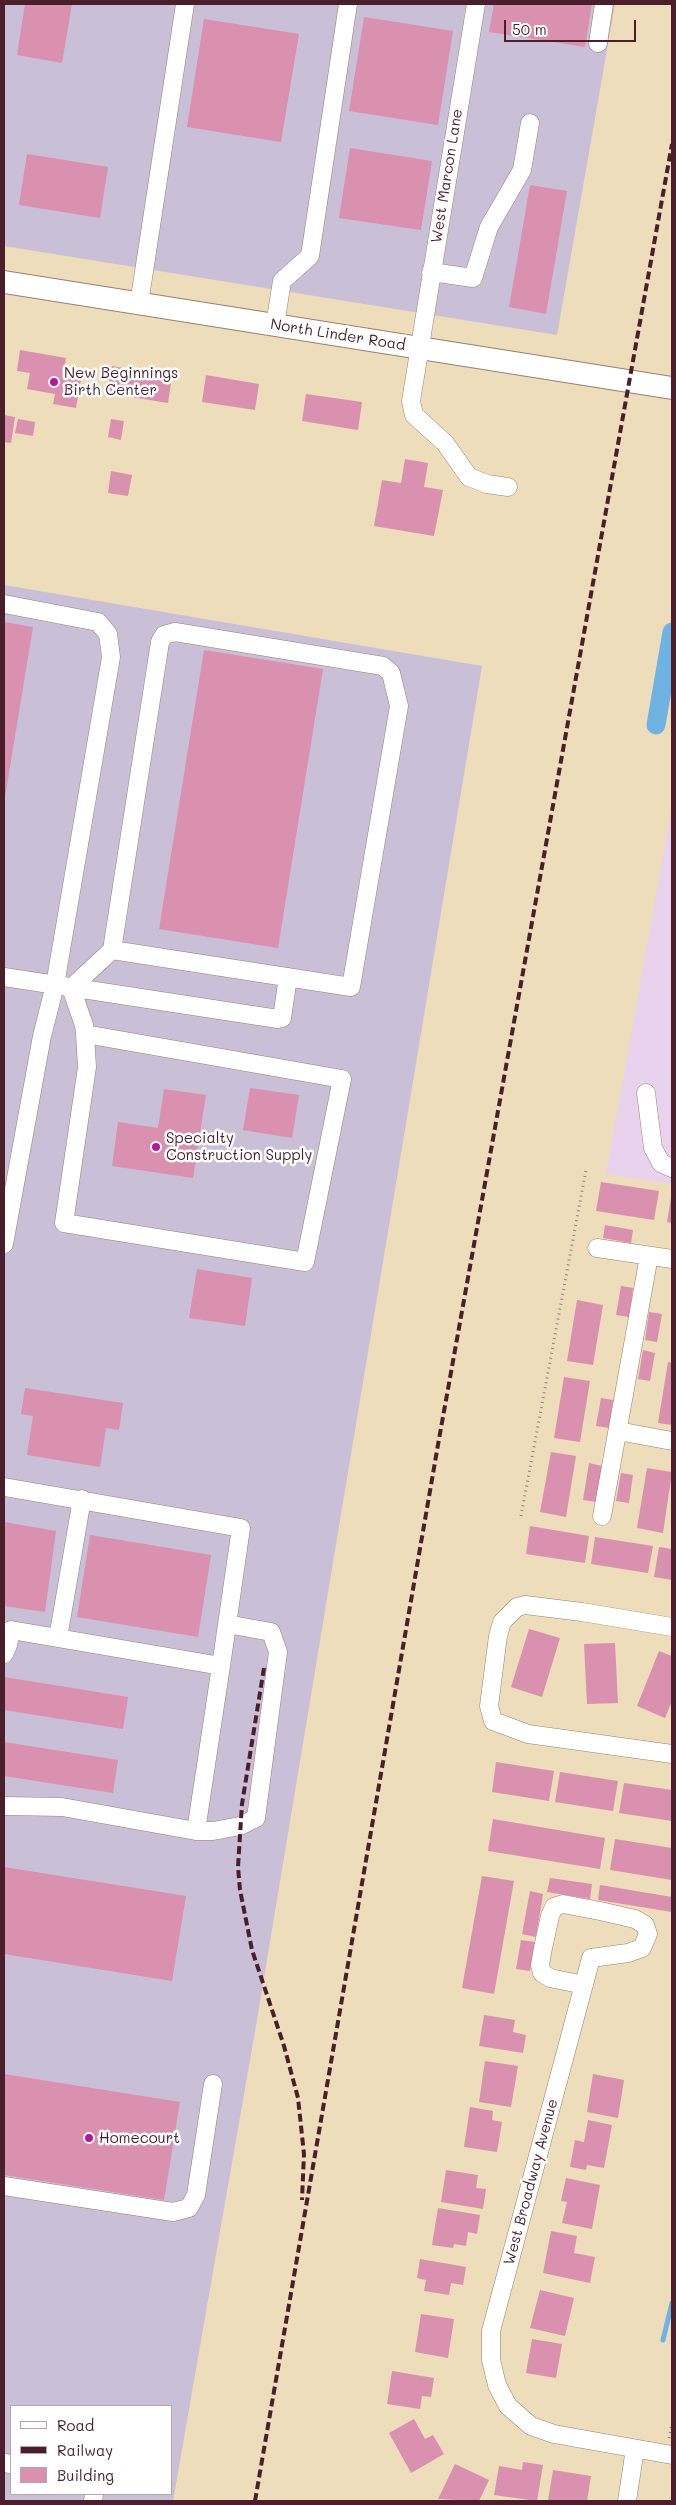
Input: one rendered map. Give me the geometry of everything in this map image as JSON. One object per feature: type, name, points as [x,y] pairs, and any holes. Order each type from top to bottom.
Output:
[{"type":"main road","name":"North Linder Road","points":[[4,282],[672,388]]},
{"type":"street","points":[[139,304],[185,4]]},
{"type":"street","points":[[275,325],[282,280],[310,256],[348,4]]},
{"type":"street","name":"West Marcon Lane","points":[[476,4],[411,402],[414,415],[444,442],[469,477],[487,484],[508,487]]},
{"type":"street","points":[[598,43],[604,4]]},
{"type":"street","points":[[431,272],[473,278],[489,227],[522,170],[530,124]]},
{"type":"street","points":[[4,604],[98,622],[108,634],[111,656],[63,986],[42,1036],[4,1244]]},
{"type":"street","points":[[63,986],[112,950],[160,642],[164,635],[174,632],[383,666],[391,673],[395,680],[399,706],[351,987],[112,950]]},
{"type":"street","points":[[4,977],[278,1019],[282,1018],[288,977]]},
{"type":"street","points":[[63,986],[84,1025],[88,1067],[64,1223],[305,1262],[342,1079],[85,1034]]},
{"type":"street","points":[[646,1093],[653,1148],[661,1163],[672,1168]]},
{"type":"street","points":[[597,1248],[672,1259]]},
{"type":"street","points":[[602,1516],[649,1256]]},
{"type":"street","points":[[618,1431],[672,1441]]},
{"type":"street","points":[[4,1487],[241,1528],[196,1831]]},
{"type":"street","points":[[58,1638],[82,1499]]},
{"type":"street","points":[[672,1627],[582,1612],[526,1605],[517,1607],[502,1622],[498,1636],[489,1706],[493,1721],[528,1734],[672,1754]]},
{"type":"street","points":[[4,1806],[62,1807],[196,1831],[213,1831],[240,1826],[256,1818],[278,1652],[271,1632],[227,1624]]},
{"type":"street","points":[[4,1654],[11,1630],[221,1666]]},
{"type":"street","name":"West Broadway Avenue","points":[[584,1985],[550,1978],[542,1973],[540,1965],[543,1948],[550,1916],[554,1907],[563,1904],[635,1919],[646,1925],[648,1934],[642,1948],[628,1953],[591,1958],[584,1985],[491,2331],[493,2368],[497,2385],[508,2406],[531,2426],[554,2434],[635,2448]]},
{"type":"street","points":[[4,2186],[173,2212],[189,2208],[196,2196],[213,2084]]},
{"type":"street","points":[[627,2501],[635,2448],[672,2455]]},
{"type":"path","points":[[521,1516],[586,1170]]},
{"type":"shaded area","points":[[4,4],[615,4],[557,335],[4,246]]},
{"type":"shaded area","points":[[4,585],[482,666],[258,2014],[173,2501],[4,2501]]},
{"type":"shaded area","points":[[672,807],[672,1184],[606,1174]]},
{"type":"building","points":[[25,4],[72,4],[62,63],[17,55]]},
{"type":"building","points":[[494,4],[592,4],[585,47],[489,32]]},
{"type":"building","points":[[364,17],[453,31],[438,125],[349,111]]},
{"type":"building","points":[[204,19],[299,34],[281,142],[187,127]]},
{"type":"building","points":[[350,148],[432,161],[421,230],[339,218]]},
{"type":"building","points":[[27,154],[108,167],[100,218],[19,205]]},
{"type":"building","points":[[530,185],[567,191],[546,314],[509,307]]},
{"type":"building","name":"New Beginnings Birth Center","points":[[20,350],[66,358],[64,371],[82,374],[76,408],[53,404],[55,394],[27,389],[30,373],[17,371]]},
{"type":"building","points":[[112,366],[172,377],[168,403],[107,393]]},
{"type":"building","points":[[206,375],[259,384],[255,410],[202,402]]},
{"type":"building","points":[[306,394],[362,402],[358,430],[302,421]]},
{"type":"building","points":[[4,415],[15,417],[11,443],[4,442]]},
{"type":"building","points":[[18,419],[35,422],[33,436],[15,433]]},
{"type":"building","points":[[111,419],[124,421],[121,440],[108,437]]},
{"type":"building","points":[[405,459],[428,463],[424,487],[443,490],[434,536],[374,526],[382,480],[401,483]]},
{"type":"building","points":[[111,471],[132,475],[128,496],[108,493]]},
{"type":"building","points":[[4,622],[33,627],[5,797],[4,797]]},
{"type":"building","points":[[204,650],[323,669],[278,948],[159,929]]},
{"type":"building","points":[[250,1088],[299,1095],[292,1138],[243,1130]]},
{"type":"building","name":"Specialty Construction Supply","points":[[164,1089],[206,1095],[193,1178],[112,1166],[118,1122],[158,1128]]},
{"type":"building","points":[[601,1182],[659,1191],[654,1220],[596,1211]]},
{"type":"building","points":[[672,1199],[672,1223],[667,1222]]},
{"type":"building","points":[[605,1225],[633,1230],[631,1243],[603,1238]]},
{"type":"building","points":[[197,1269],[252,1278],[245,1326],[189,1318]]},
{"type":"building","points":[[621,1286],[633,1288],[629,1317],[616,1315]]},
{"type":"building","points":[[577,1300],[603,1305],[593,1365],[567,1361]]},
{"type":"building","points":[[649,1312],[662,1314],[657,1342],[645,1340]]},
{"type":"building","points":[[643,1350],[655,1353],[650,1381],[638,1379]]},
{"type":"building","points":[[668,1362],[672,1363],[672,1425],[658,1423]]},
{"type":"building","points":[[564,1377],[590,1381],[580,1442],[554,1438]]},
{"type":"building","points":[[25,1388],[123,1403],[119,1430],[106,1428],[100,1467],[27,1455],[33,1416],[21,1414]]},
{"type":"building","points":[[601,1398],[613,1400],[609,1428],[596,1426]]},
{"type":"building","points":[[551,1452],[576,1456],[566,1517],[540,1512]]},
{"type":"building","points":[[589,1463],[602,1466],[596,1502],[583,1500]]},
{"type":"building","points":[[647,1468],[672,1472],[663,1533],[637,1528]]},
{"type":"building","points":[[621,1473],[633,1475],[629,1503],[616,1501]]},
{"type":"building","points":[[4,1522],[56,1531],[45,1612],[4,1606]]},
{"type":"building","points":[[530,1526],[589,1536],[585,1563],[526,1554]]},
{"type":"building","points":[[90,1535],[211,1555],[198,1637],[77,1617]]},
{"type":"building","points":[[595,1537],[653,1546],[648,1573],[591,1564]]},
{"type":"building","points":[[659,1547],[672,1549],[672,1580],[654,1577]]},
{"type":"building","points":[[529,1629],[560,1638],[542,1697],[511,1687]]},
{"type":"building","points":[[615,1643],[618,1703],[587,1704],[584,1644]]},
{"type":"building","points":[[659,1651],[672,1656],[672,1701],[665,1718],[637,1706]]},
{"type":"building","points":[[4,1677],[128,1697],[123,1729],[4,1710]]},
{"type":"building","points":[[4,1742],[118,1760],[113,1793],[4,1776]]},
{"type":"building","points":[[496,1762],[554,1771],[549,1801],[492,1792]]},
{"type":"building","points":[[560,1772],[618,1781],[613,1811],[555,1802]]},
{"type":"building","points":[[624,1783],[672,1790],[672,1821],[619,1813]]},
{"type":"building","points":[[493,1819],[605,1838],[600,1869],[488,1851]]},
{"type":"building","points":[[615,1839],[672,1848],[672,1880],[610,1870]]},
{"type":"building","points":[[4,1867],[186,1896],[172,1981],[4,1954]]},
{"type":"building","points":[[482,1876],[514,1881],[494,1994],[462,1988]]},
{"type":"building","points":[[550,1878],[592,1884],[590,1899],[547,1892]]},
{"type":"building","points":[[600,1885],[672,1897],[672,1912],[598,1900]]},
{"type":"building","points":[[530,1891],[543,1894],[536,1937],[522,1934]]},
{"type":"building","points":[[521,1940],[535,1942],[530,1971],[516,1969]]},
{"type":"building","points":[[484,2015],[515,2020],[513,2032],[526,2035],[523,2053],[479,2046]]},
{"type":"building","points":[[485,2061],[518,2066],[511,2107],[479,2102]]},
{"type":"building","name":"Homecourt","points":[[4,2074],[180,2102],[164,2200],[4,2175]]},
{"type":"building","points":[[593,2074],[624,2080],[618,2118],[587,2112]]},
{"type":"building","points":[[470,2107],[493,2111],[492,2120],[502,2122],[497,2152],[464,2147]]},
{"type":"building","points":[[588,2120],[612,2125],[604,2168],[587,2165],[586,2170],[570,2167],[575,2140],[584,2142]]},
{"type":"building","points":[[446,2170],[478,2175],[476,2188],[486,2189],[483,2209],[441,2202]]},
{"type":"building","points":[[566,2178],[600,2185],[592,2229],[562,2223],[567,2202],[561,2201]]},
{"type":"building","points":[[438,2208],[480,2215],[477,2234],[468,2232],[466,2246],[454,2244],[453,2248],[432,2245]]},
{"type":"building","points":[[551,2231],[577,2236],[574,2253],[595,2257],[590,2283],[543,2273]]},
{"type":"building","points":[[420,2259],[466,2267],[463,2285],[451,2283],[449,2295],[424,2291],[426,2280],[417,2278]]},
{"type":"building","points":[[540,2290],[574,2298],[565,2336],[530,2328]]},
{"type":"building","points":[[421,2314],[454,2319],[448,2358],[415,2352]]},
{"type":"building","points":[[532,2339],[562,2344],[556,2378],[526,2373]]},
{"type":"building","points":[[392,2371],[434,2378],[431,2397],[422,2396],[420,2409],[387,2404]]},
{"type":"building","points":[[414,2419],[425,2439],[433,2435],[444,2454],[411,2473],[389,2433]]},
{"type":"building","points":[[523,2462],[543,2465],[537,2501],[494,2495],[499,2466],[522,2470]]},
{"type":"building","points":[[455,2464],[489,2480],[479,2501],[438,2499]]},
{"type":"building","points":[[553,2470],[591,2476],[587,2501],[548,2501]]},
{"type":"waterway","points":[[656,725],[672,632]]},
{"type":"waterway","points":[[663,2340],[672,2303]]},
{"type":"railway","points":[[255,2501],[439,1439],[672,144]]},
{"type":"railway","points":[[264,1668],[242,1804],[238,1867],[240,1890],[252,1950],[284,2046],[298,2098],[304,2154],[302,2200]]},
{"type":"place","name":"New Beginnings Birth Center","points":[[54,382]]},
{"type":"place","name":"Specialty Construction Supply","points":[[156,1147]]},
{"type":"place","name":"Homecourt","points":[[89,2138]]}]
